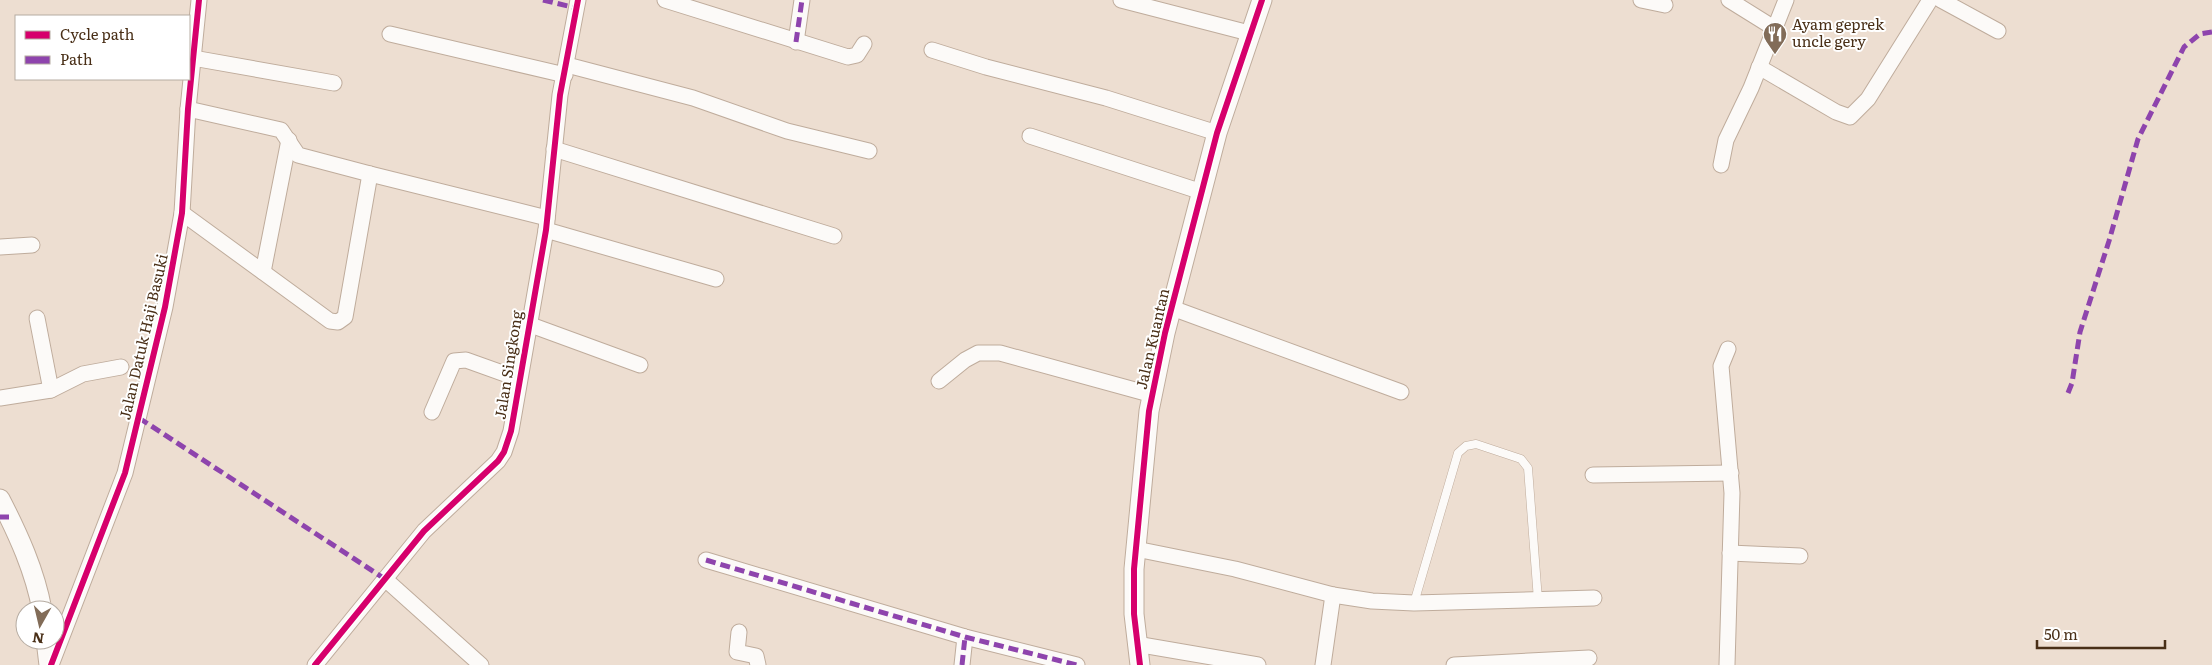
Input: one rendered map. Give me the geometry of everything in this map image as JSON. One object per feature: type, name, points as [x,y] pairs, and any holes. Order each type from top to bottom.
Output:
[{"type":"street","name":"Jalan Datuk Haji Basuki","points":[[50,665],[125,473],[165,307],[182,214],[188,110],[199,0]]},
{"type":"street","name":"Jalan Singkong","points":[[315,665],[424,531],[498,461],[504,452],[512,431],[528,324],[547,224],[554,149],[578,0]]},
{"type":"street","points":[[665,0],[848,57],[857,54],[864,44]]},
{"type":"street","points":[[796,42],[802,0]]},
{"type":"street","points":[[1121,0],[1249,33]]},
{"type":"street","name":"Jalan Kuantan","points":[[1140,665],[1136,644],[1134,614],[1136,549],[1143,460],[1153,395],[1172,308],[1217,133],[1249,33],[1262,0]]},
{"type":"street","points":[[1641,0],[1665,5]]},
{"type":"street","points":[[1728,0],[1774,28]]},
{"type":"street","points":[[1721,165],[1726,140],[1759,67],[1786,0]]},
{"type":"street","points":[[1759,67],[1836,112],[1850,117],[1868,99],[1930,0]]},
{"type":"street","points":[[1941,0],[1998,31]]},
{"type":"street","points":[[390,34],[693,98],[787,131],[869,151]]},
{"type":"street","points":[[932,50],[986,67],[1106,98],[1217,133]]},
{"type":"street","points":[[193,58],[334,83]]},
{"type":"street","points":[[188,110],[281,130],[298,155],[547,224],[716,280]]},
{"type":"street","points":[[1030,136],[1202,192]]},
{"type":"street","points":[[263,272],[289,140]]},
{"type":"street","points":[[554,149],[834,236]]},
{"type":"street","points":[[182,214],[330,320],[338,322],[345,318],[370,174]]},
{"type":"street","points":[[0,247],[32,244]]},
{"type":"street","points":[[1172,308],[1401,392]]},
{"type":"street","points":[[36,318],[51,390]]},
{"type":"street","points":[[528,324],[640,365]]},
{"type":"street","points":[[1727,665],[1731,473],[1721,366],[1728,349]]},
{"type":"street","points":[[939,381],[965,360],[978,353],[1000,353],[1153,395]]},
{"type":"street","points":[[432,412],[454,361],[466,360],[519,379]]},
{"type":"street","points":[[0,398],[51,390],[83,374],[121,367]]},
{"type":"street","points":[[1594,475],[1731,473]]},
{"type":"street","points":[[0,499],[5,517],[39,592],[40,600]]},
{"type":"street","points":[[1136,549],[1235,569],[1333,595],[1372,601],[1414,603],[1594,598]]},
{"type":"street","points":[[1730,553],[1800,556]]},
{"type":"street","points":[[706,560],[965,637],[1077,665]]},
{"type":"street","points":[[385,580],[481,665]]},
{"type":"street","points":[[1323,665],[1333,595]]},
{"type":"street","points":[[739,632],[737,652],[756,656],[758,665]]},
{"type":"street","points":[[962,665],[965,637]]},
{"type":"street","points":[[1136,644],[1258,665]]},
{"type":"street","points":[[48,650],[50,665]]},
{"type":"street","points":[[1454,665],[1589,658]]},
{"type":"lane","points":[[1414,603],[1458,453],[1466,446],[1476,444],[1522,459],[1528,468],[1538,600]]},
{"type":"marked path","points":[[543,0],[576,8]]},
{"type":"marked path","points":[[796,42],[802,0]]},
{"type":"marked path","points":[[2068,393],[2072,383],[2080,332],[2109,241],[2138,139],[2184,47],[2200,34],[2212,32]]},
{"type":"marked path","points":[[139,418],[385,579]]},
{"type":"marked path","points":[[0,517],[9,517]]},
{"type":"marked path","points":[[706,560],[965,637],[1077,665]]},
{"type":"marked path","points":[[962,665],[965,637]]},
{"type":"cycle path","points":[[51,665],[125,473],[165,307],[182,213],[188,109],[199,0]]},
{"type":"cycle path","points":[[315,665],[424,531],[498,461],[504,452],[511,431],[546,230],[560,95],[578,0]]},
{"type":"cycle path","points":[[1140,665],[1134,614],[1134,569],[1149,411],[1165,333],[1217,133],[1262,0]]},
{"type":"place","name":"Ayam geprek uncle gery","points":[[1775,55]]}]
